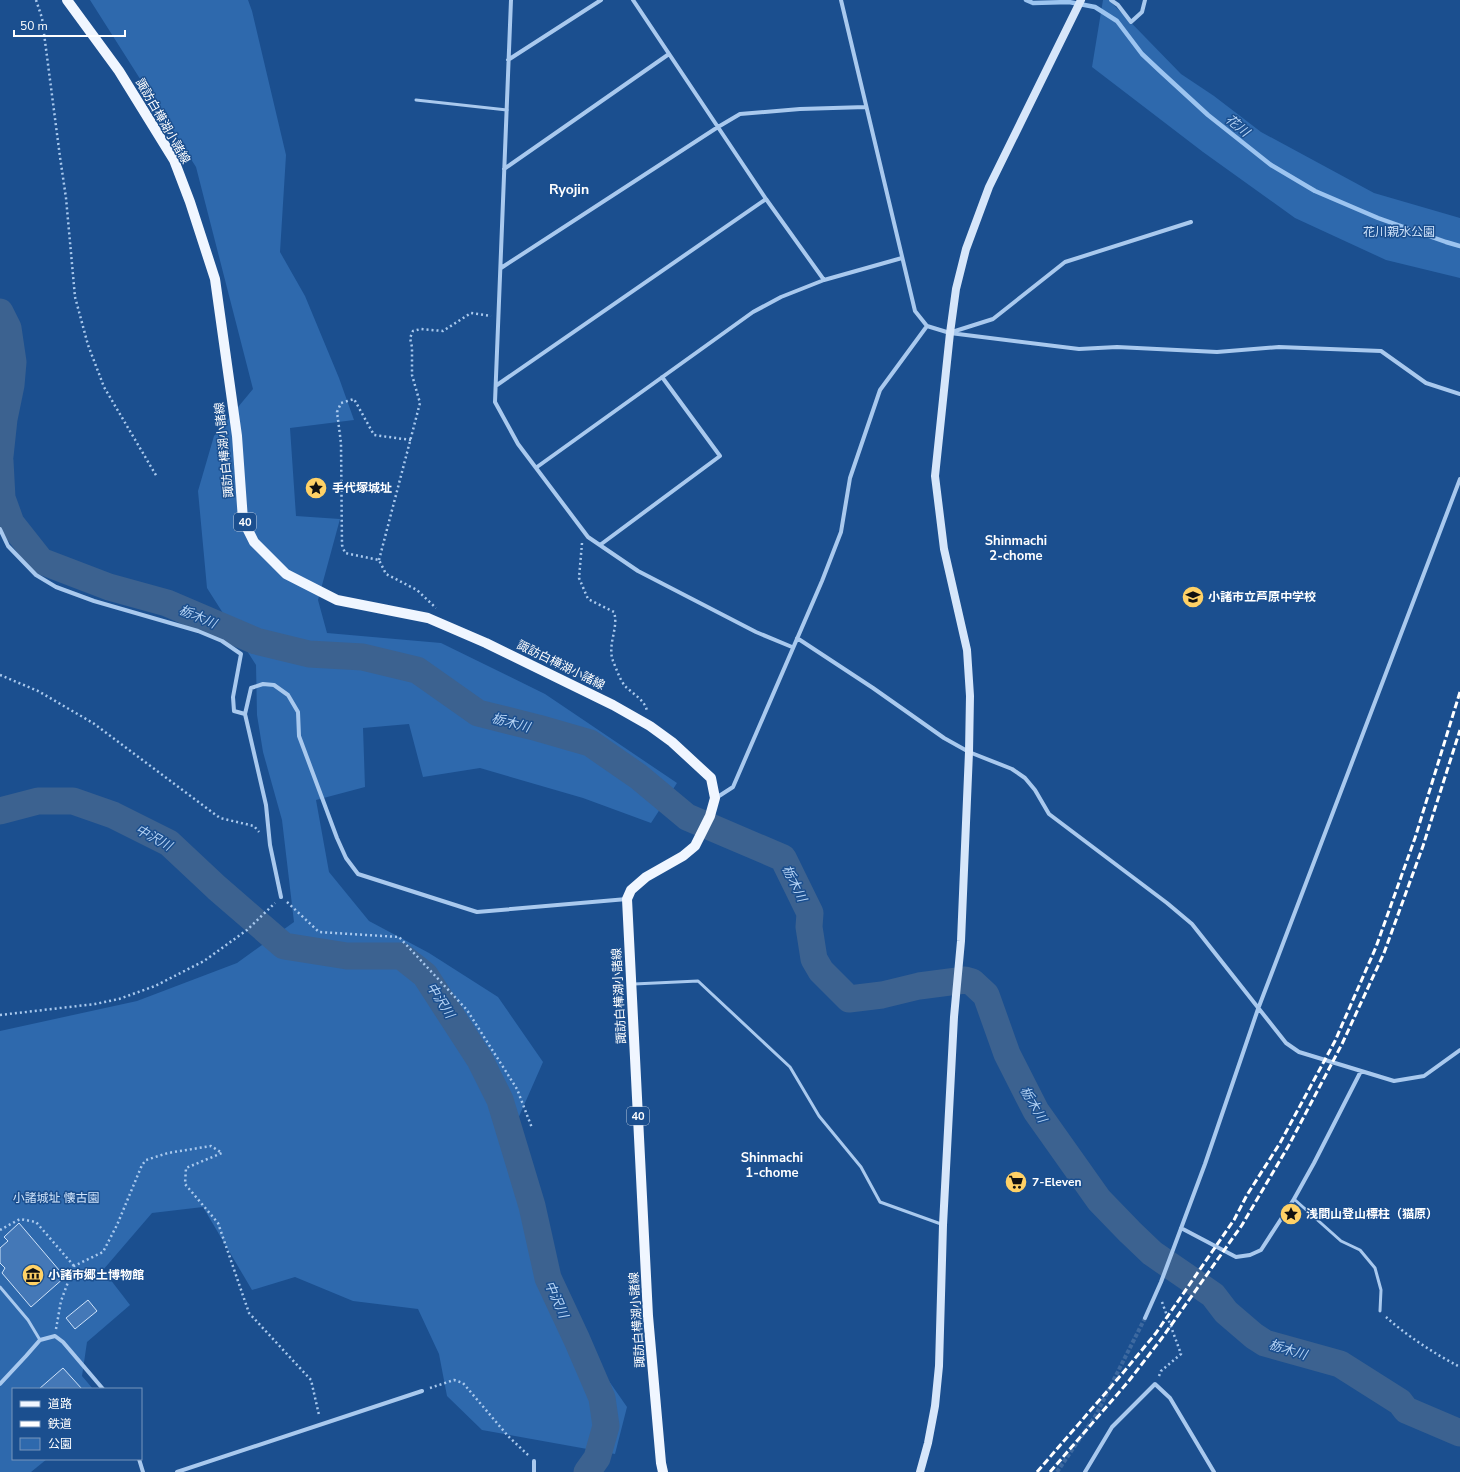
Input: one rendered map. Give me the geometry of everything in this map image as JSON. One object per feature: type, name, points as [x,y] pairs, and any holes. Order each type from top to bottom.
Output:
[{"type":"main road","name":"諏訪白樺湖小諸線","points":[[66,0],[119,71],[174,160],[190,202],[216,279],[237,436],[243,520],[254,542],[286,574],[337,600],[428,618],[486,643],[606,702],[650,726],[672,742],[711,778],[715,798],[710,816],[695,846],[683,856],[646,877],[631,890],[627,899],[648,1316],[663,1472]]},
{"type":"street","points":[[511,0],[497,385],[495,402],[518,444],[537,467],[588,537],[638,571],[756,632],[792,647]]},
{"type":"street","points":[[508,60],[601,0]]},
{"type":"street","points":[[633,0],[766,199],[824,280]]},
{"type":"street","points":[[841,0],[914,311],[927,326],[950,333],[1079,349],[1117,347],[1217,352],[1280,346],[1381,351],[1426,383],[1460,394]]},
{"type":"street","points":[[920,1472],[928,1443],[939,1366],[943,1225],[954,1017],[960,940],[969,752],[970,696],[967,650],[944,549],[935,476],[950,333],[956,289],[966,249],[989,187],[1081,0]]},
{"type":"street","points":[[1111,0],[1118,5],[1131,22],[1142,12],[1145,0]]},
{"type":"street","points":[[504,169],[669,54]]},
{"type":"street","points":[[501,268],[740,114],[800,109],[866,107]]},
{"type":"street","points":[[497,385],[766,199]]},
{"type":"street","points":[[950,333],[993,319],[1065,262],[1191,222]]},
{"type":"street","points":[[537,467],[753,312],[781,297],[824,280],[902,258]]},
{"type":"street","points":[[715,798],[733,786],[792,647],[822,581],[841,532],[850,478],[880,390],[927,326]]},
{"type":"street","points":[[600,545],[720,456],[662,377]]},
{"type":"street","points":[[1145,1318],[1161,1282],[1181,1228],[1258,1009],[1460,479]]},
{"type":"street","points":[[0,529],[8,546],[36,575],[56,587],[198,631],[222,640],[241,654],[234,697],[234,711],[245,714]]},
{"type":"street","points":[[797,638],[873,688],[944,738],[969,752],[1012,769],[1025,778],[1036,790],[1049,814],[1167,903],[1192,924],[1286,1043],[1299,1052],[1394,1081],[1424,1076],[1460,1050]]},
{"type":"street","points":[[281,897],[270,845],[266,805],[245,714],[251,688],[263,684],[274,685],[288,695],[298,712],[299,736],[337,838],[346,858],[358,874],[477,912],[627,899]]},
{"type":"street","points":[[1181,1228],[1236,1256],[1250,1255],[1261,1250],[1294,1199],[1361,1071]]},
{"type":"street","points":[[0,1384],[40,1340],[54,1336],[63,1342],[102,1388]]},
{"type":"street","points":[[1085,1472],[1112,1427],[1155,1384],[1170,1398],[1214,1472]]},
{"type":"street","points":[[177,1472],[422,1391]]},
{"type":"street","points":[[139,1460],[144,1472]]},
{"type":"street","points":[[534,1461],[534,1472]]},
{"type":"lane","points":[[416,100],[507,110]]},
{"type":"lane","points":[[632,984],[698,981],[790,1067],[819,1116],[861,1168],[880,1202],[943,1225]]},
{"type":"lane","points":[[1294,1199],[1341,1241],[1360,1250],[1375,1268],[1381,1290],[1380,1311]]},
{"type":"lane","points":[[0,1287],[28,1320],[40,1340]]},
{"type":"path","points":[[36,0],[42,18],[66,198],[75,297],[88,345],[104,387],[157,477]]},
{"type":"path","points":[[437,622],[436,607],[417,590],[386,574],[379,560],[420,403],[412,375],[412,347],[410,338],[412,331],[443,331],[471,313],[499,318]]},
{"type":"path","points":[[379,560],[345,553],[342,545],[341,443],[337,412],[341,403],[354,399],[374,435],[411,440]]},
{"type":"path","points":[[583,530],[580,578],[588,599],[614,612],[617,620],[610,645],[613,660],[624,684],[646,705],[650,726]]},
{"type":"path","points":[[0,675],[38,691],[92,723],[220,818],[254,826],[270,845]]},
{"type":"path","points":[[0,1015],[101,1003],[119,999],[155,986],[204,961],[247,930],[281,897],[319,932],[399,937],[467,1010],[517,1090],[532,1128]]},
{"type":"path","points":[[54,1336],[61,1301],[74,1266],[103,1252],[117,1225],[142,1165],[146,1160],[168,1153],[211,1146],[222,1153],[186,1168],[185,1184],[218,1223],[250,1313],[312,1380],[320,1424]]},
{"type":"path","points":[[0,1230],[20,1219],[36,1222],[74,1266]]},
{"type":"path","points":[[1155,1384],[1161,1371],[1181,1354],[1157,1291]]},
{"type":"path","points":[[1380,1311],[1394,1324],[1460,1367]]},
{"type":"path","points":[[422,1391],[454,1380],[463,1383],[508,1436],[534,1461]]},
{"type":"green space","name":"小諸城址 懐古園","points":[[90,0],[248,0],[252,11],[286,155],[280,252],[305,296],[339,378],[354,420],[290,428],[296,516],[340,519],[318,600],[327,633],[441,643],[545,694],[677,783],[651,823],[583,798],[480,768],[423,777],[409,724],[363,728],[365,787],[316,800],[329,872],[369,921],[429,953],[498,997],[543,1062],[506,1146],[536,1276],[627,1407],[615,1454],[482,1430],[447,1396],[439,1354],[418,1309],[353,1301],[295,1277],[252,1290],[203,1207],[152,1213],[103,1270],[130,1305],[87,1342],[82,1376],[92,1388],[12,1388],[12,1460],[46,1460],[31,1472],[0,1472],[0,1031],[137,1001],[237,963],[294,922],[282,820],[263,752],[257,715],[256,665],[207,588],[198,491],[214,436],[253,389],[196,167]]},
{"type":"green space","name":"花川親水公園","points":[[1103,0],[1109,0],[1181,74],[1214,96],[1261,132],[1374,193],[1460,218],[1460,278],[1386,260],[1295,218],[1203,152],[1092,67]]},
{"type":"building","name":"小諸市郷土博物館","points":[[19,1223],[65,1277],[31,1307],[2,1273],[5,1268],[0,1263],[0,1248],[8,1241],[4,1237]]},
{"type":"building","points":[[88,1300],[97,1311],[75,1329],[66,1318]]},
{"type":"building","points":[[63,1368],[81,1388],[40,1388]]},
{"type":"waterway","name":"花川","points":[[1026,0],[1033,3],[1069,2],[1095,7],[1117,21],[1142,54],[1208,115],[1271,165],[1315,191],[1378,218],[1460,246]]},
{"type":"waterway","name":"栃木川","points":[[0,312],[8,328],[13,362],[0,456]]},
{"type":"waterway","name":"栃木川","points":[[0,461],[2,498],[11,523],[41,561],[109,587],[167,603],[256,641],[309,654],[363,657],[417,670],[478,713],[590,743],[639,777],[687,817],[783,858],[810,913],[809,927],[814,959],[821,971],[849,999],[882,995],[919,986],[965,980],[972,982],[986,995],[1007,1054],[1036,1111],[1099,1200],[1152,1253],[1213,1295],[1226,1312],[1254,1336],[1265,1343],[1340,1364],[1400,1402],[1406,1410],[1460,1433]]},
{"type":"waterway","points":[[0,522],[11,523]]},
{"type":"waterway","name":"中沢川","points":[[0,811],[38,801],[73,801],[113,815],[169,843],[217,888],[284,946],[347,956],[401,956],[425,975],[480,1060],[500,1100],[532,1206],[548,1278],[602,1398],[606,1426],[597,1458],[587,1472]]},
{"type":"tunnel","points":[[1057,1472],[1096,1415],[1145,1318]]},
{"type":"railway","points":[[1037,1472],[1156,1333],[1234,1220],[1247,1195],[1280,1143],[1335,1041],[1376,947],[1415,838],[1460,692]]},
{"type":"railway","points":[[1050,1472],[1128,1382],[1162,1338],[1242,1225],[1289,1145],[1342,1044],[1384,953],[1423,846],[1460,730]]},
{"type":"place","name":"手代塚城址","points":[[316,488]]},
{"type":"place","name":"小諸市立芦原中学校","points":[[1193,597]]},
{"type":"place","name":"7-Eleven","points":[[1016,1182]]},
{"type":"place","name":"浅間山登山標柱（猫原）","points":[[1291,1214]]},
{"type":"place","name":"小諸市郷土博物館","points":[[33,1275]]},
{"type":"district","name":"Ryojin","points":[[569,189]]},
{"type":"district","name":"Shinmachi 2-chome","points":[[1016,548]]},
{"type":"district","name":"Shinmachi 1-chome","points":[[772,1164]]}]
